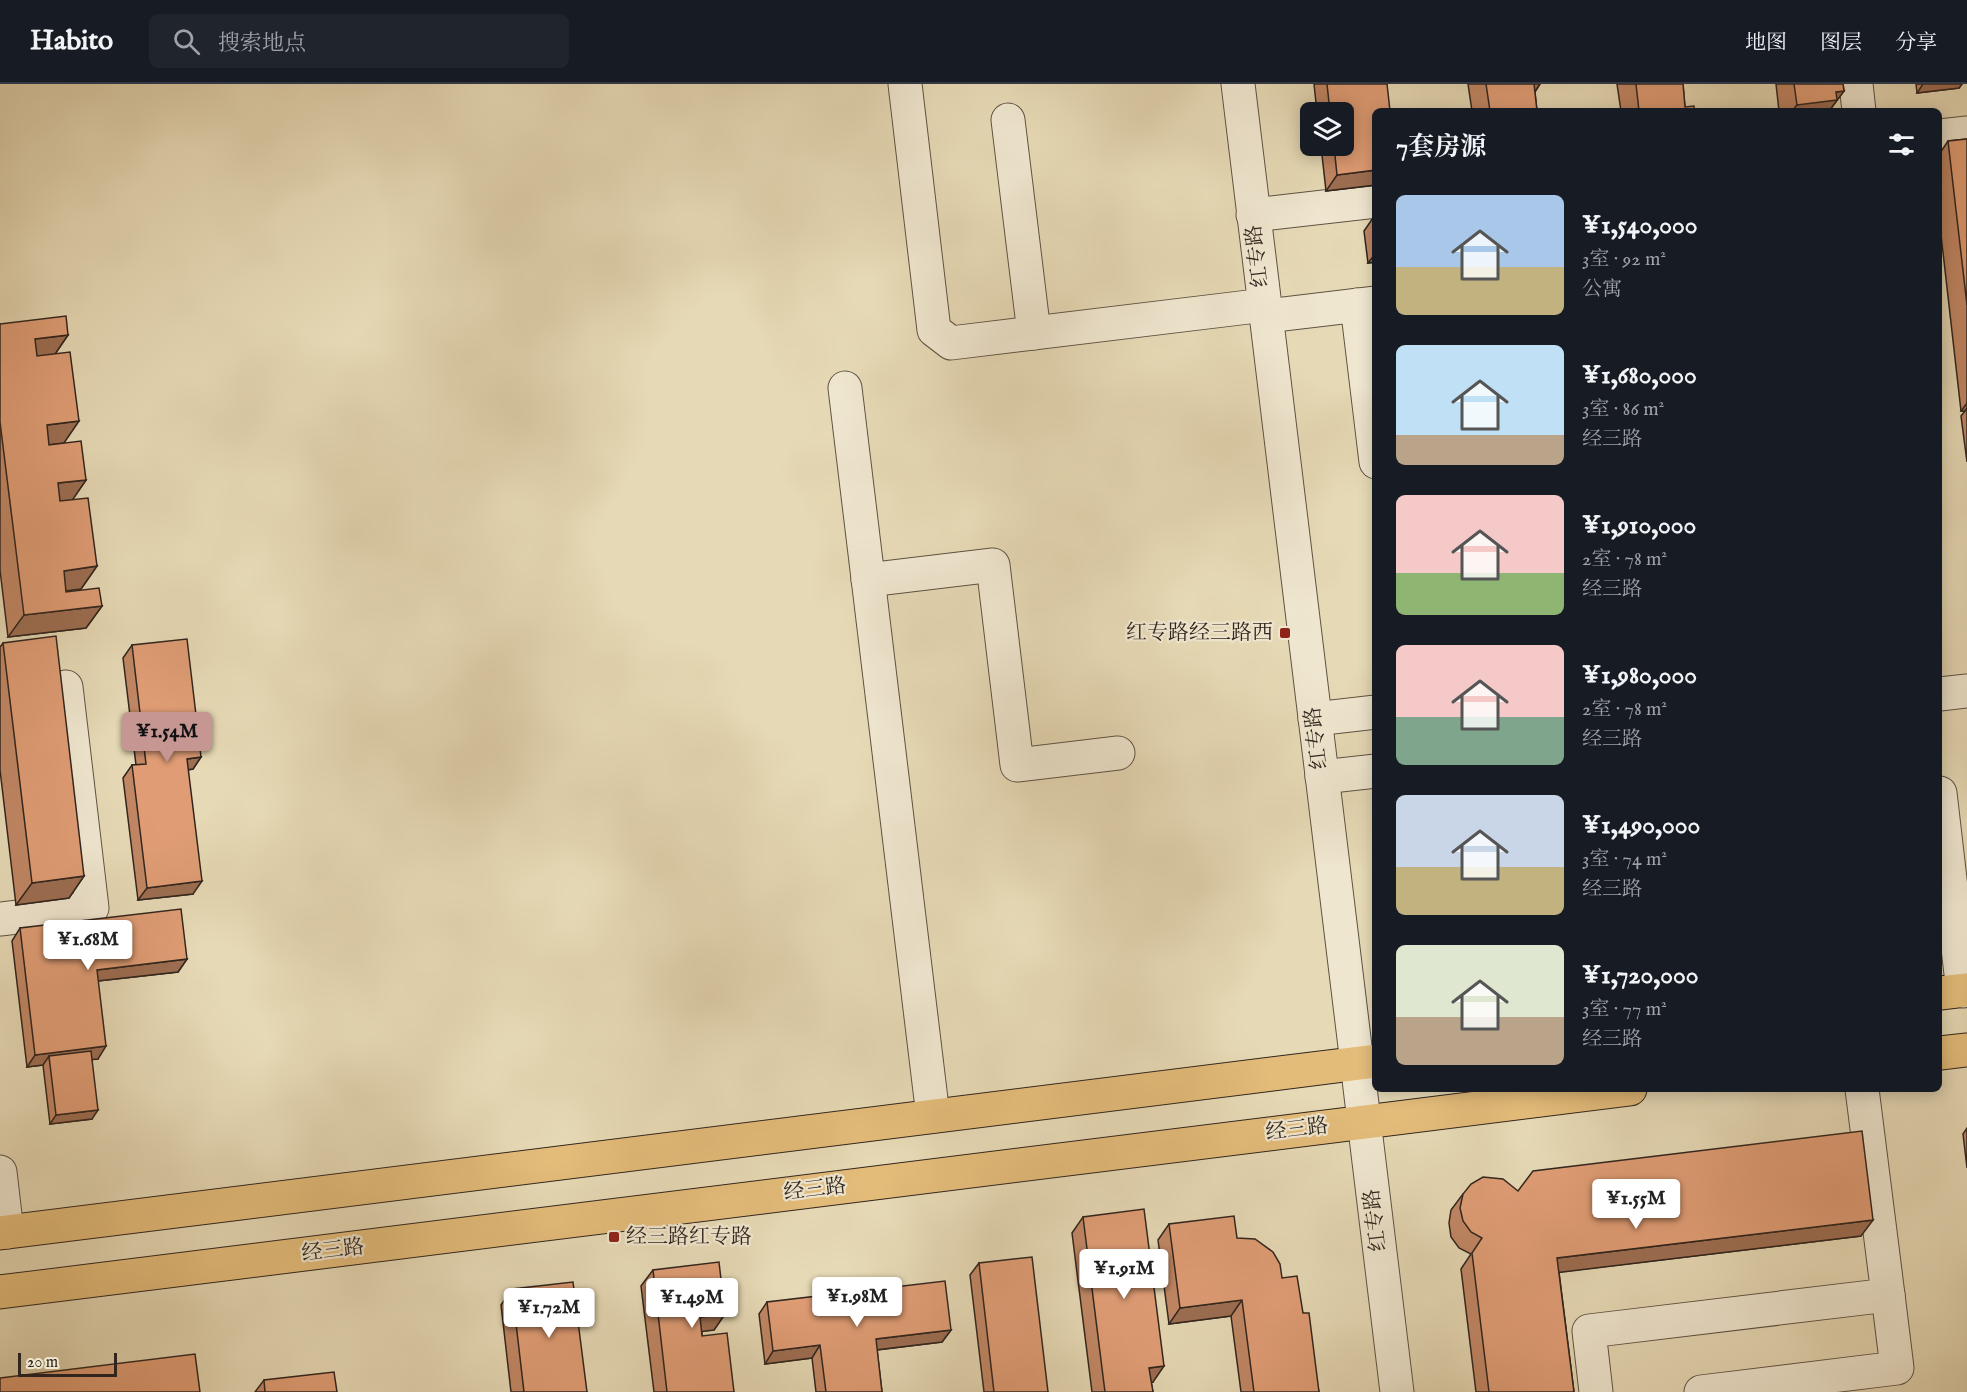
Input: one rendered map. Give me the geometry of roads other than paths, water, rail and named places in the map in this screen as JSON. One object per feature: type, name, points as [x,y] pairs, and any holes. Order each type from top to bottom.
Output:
[{"type":"main road","points":[[1942,1053],[1967,1050]]},
{"type":"main road","points":[[4,1233],[1366,1062]]},
{"type":"main road","name":"经三路","points":[[0,1292],[1606,1092]]},
{"type":"street","points":[[904,84],[934,330],[951,343],[1265,310],[1366,304],[1372,399]]},
{"type":"street","name":"红专路","points":[[1238,84],[1322,777],[1366,1062],[1364,1122],[1397,1392]]},
{"type":"street","points":[[1856,84],[1859,108]]},
{"type":"street","points":[[1008,120],[1034,333]]},
{"type":"street","points":[[1942,136],[1967,133]]},
{"type":"street","points":[[1254,215],[1372,201]]},
{"type":"street","points":[[845,388],[933,1116]]},
{"type":"street","points":[[868,580],[993,565],[1017,765],[1118,753]]},
{"type":"street","points":[[0,919],[92,908],[66,687]]},
{"type":"street","points":[[1942,694],[1967,690]]},
{"type":"street","points":[[1315,719],[1372,712]]},
{"type":"street","points":[[1322,777],[1372,771]]},
{"type":"street","points":[[1942,819],[1956,991]]},
{"type":"street","points":[[1701,1392],[1897,1368],[1862,1092]]},
{"type":"street","points":[[0,1172],[4,1233]]},
{"type":"street","points":[[1596,1392],[1589,1331],[1888,1295]]},
{"type":"place","name":"红专路经三路西","points":[[1285,633]]},
{"type":"place","name":"经三路红专路","points":[[614,1237]]}]
